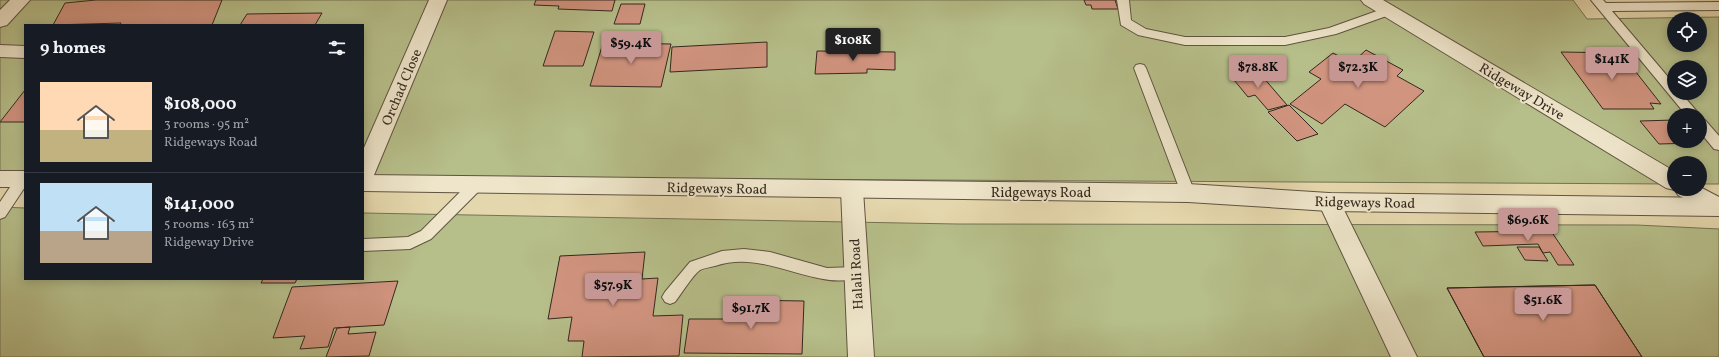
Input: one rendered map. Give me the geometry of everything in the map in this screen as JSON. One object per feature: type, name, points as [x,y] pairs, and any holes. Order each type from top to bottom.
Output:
[{"type":"street","points":[[0,21],[21,0]]},
{"type":"street","name":"Orchad Close","points":[[364,173],[438,0]]},
{"type":"street","name":"Ridgeway Drive","points":[[1370,0],[1667,178]]},
{"type":"street","points":[[0,51],[24,52]]},
{"type":"street","points":[[0,179],[24,179]]},
{"type":"street","name":"Ridgeways Road","points":[[364,183],[1188,193],[1329,202],[1718,207]]},
{"type":"street","name":"Halali Road","points":[[852,190],[861,357]]},
{"type":"street","points":[[1698,196],[1718,207]]},
{"type":"street","points":[[1329,202],[1404,357]]},
{"type":"lane","points":[[1123,0],[1126,22],[1142,32],[1185,41],[1285,41],[1332,31],[1388,11]]},
{"type":"lane","points":[[1600,4],[1719,6]]},
{"type":"lane","points":[[1600,4],[1667,85]]},
{"type":"lane","points":[[1140,68],[1188,193]]},
{"type":"lane","points":[[1680,100],[1687,108]]},
{"type":"lane","points":[[1707,131],[1719,146]]},
{"type":"lane","points":[[0,213],[24,179]]},
{"type":"lane","points":[[364,245],[410,243],[426,235],[476,185]]},
{"type":"lane","points":[[670,297],[696,266],[722,257],[744,255],[770,258],[827,274],[856,273]]},
{"type":"green space","points":[[0,0],[1573,0],[1587,19],[1667,18],[1667,52],[1707,52],[1707,17],[1719,17],[1719,184],[1707,184],[1707,156],[1667,156],[1667,184],[364,177],[364,24],[24,24],[24,175],[0,175]]},
{"type":"green space","points":[[0,207],[24,208],[24,280],[364,280],[364,213],[957,224],[1637,225],[1719,229],[1719,357],[0,357]]},
{"type":"building","points":[[96,0],[222,0],[212,24],[54,24],[65,3]]},
{"type":"building","points":[[536,0],[615,0],[612,11],[558,9],[559,6],[534,5]]},
{"type":"building","points":[[1084,0],[1115,0],[1118,9],[1092,9],[1091,5],[1086,5]]},
{"type":"building","points":[[621,4],[645,4],[640,24],[614,24]]},
{"type":"building","points":[[322,13],[316,24],[241,24],[247,14]]},
{"type":"building","points":[[555,31],[594,32],[583,66],[543,66]]},
{"type":"building","points":[[767,42],[767,67],[670,72],[672,47]]},
{"type":"building","points":[[603,43],[671,44],[661,87],[590,86]]},
{"type":"building","points":[[1366,50],[1403,70],[1397,76],[1424,91],[1385,127],[1345,104],[1322,124],[1290,104],[1321,79],[1309,72],[1333,53],[1352,63]]},
{"type":"building","points":[[817,51],[895,52],[895,70],[867,69],[867,73],[815,74]]},
{"type":"building","points":[[1561,52],[1621,53],[1661,104],[1650,103],[1654,109],[1603,109]]},
{"type":"building","points":[[1256,69],[1287,105],[1268,110],[1255,95],[1248,97],[1230,75]]},
{"type":"building","points":[[24,91],[24,122],[0,122]]},
{"type":"building","points":[[1289,105],[1318,134],[1297,141],[1268,112]]},
{"type":"building","points":[[1667,120],[1667,144],[1659,144],[1640,121]]},
{"type":"building","points":[[1551,231],[1574,265],[1558,265],[1550,252],[1543,253],[1538,244],[1483,246],[1475,232]]},
{"type":"building","points":[[1517,247],[1539,247],[1548,261],[1525,260]]},
{"type":"building","points":[[645,252],[642,279],[658,278],[653,316],[683,315],[679,356],[582,357],[584,341],[568,341],[572,317],[548,319],[560,256]]},
{"type":"building","points":[[262,280],[296,280],[295,283],[261,283]]},
{"type":"building","points":[[398,281],[384,325],[334,328],[328,347],[300,349],[305,336],[273,338],[292,287]]},
{"type":"building","points":[[1595,285],[1642,357],[1484,357],[1447,288]]},
{"type":"building","points":[[1595,285],[1642,357],[1484,357],[1447,288]]},
{"type":"building","points":[[743,300],[804,301],[802,354],[684,353],[689,319],[741,319]]},
{"type":"building","points":[[350,327],[348,334],[376,332],[369,356],[326,357],[337,328]]}]
